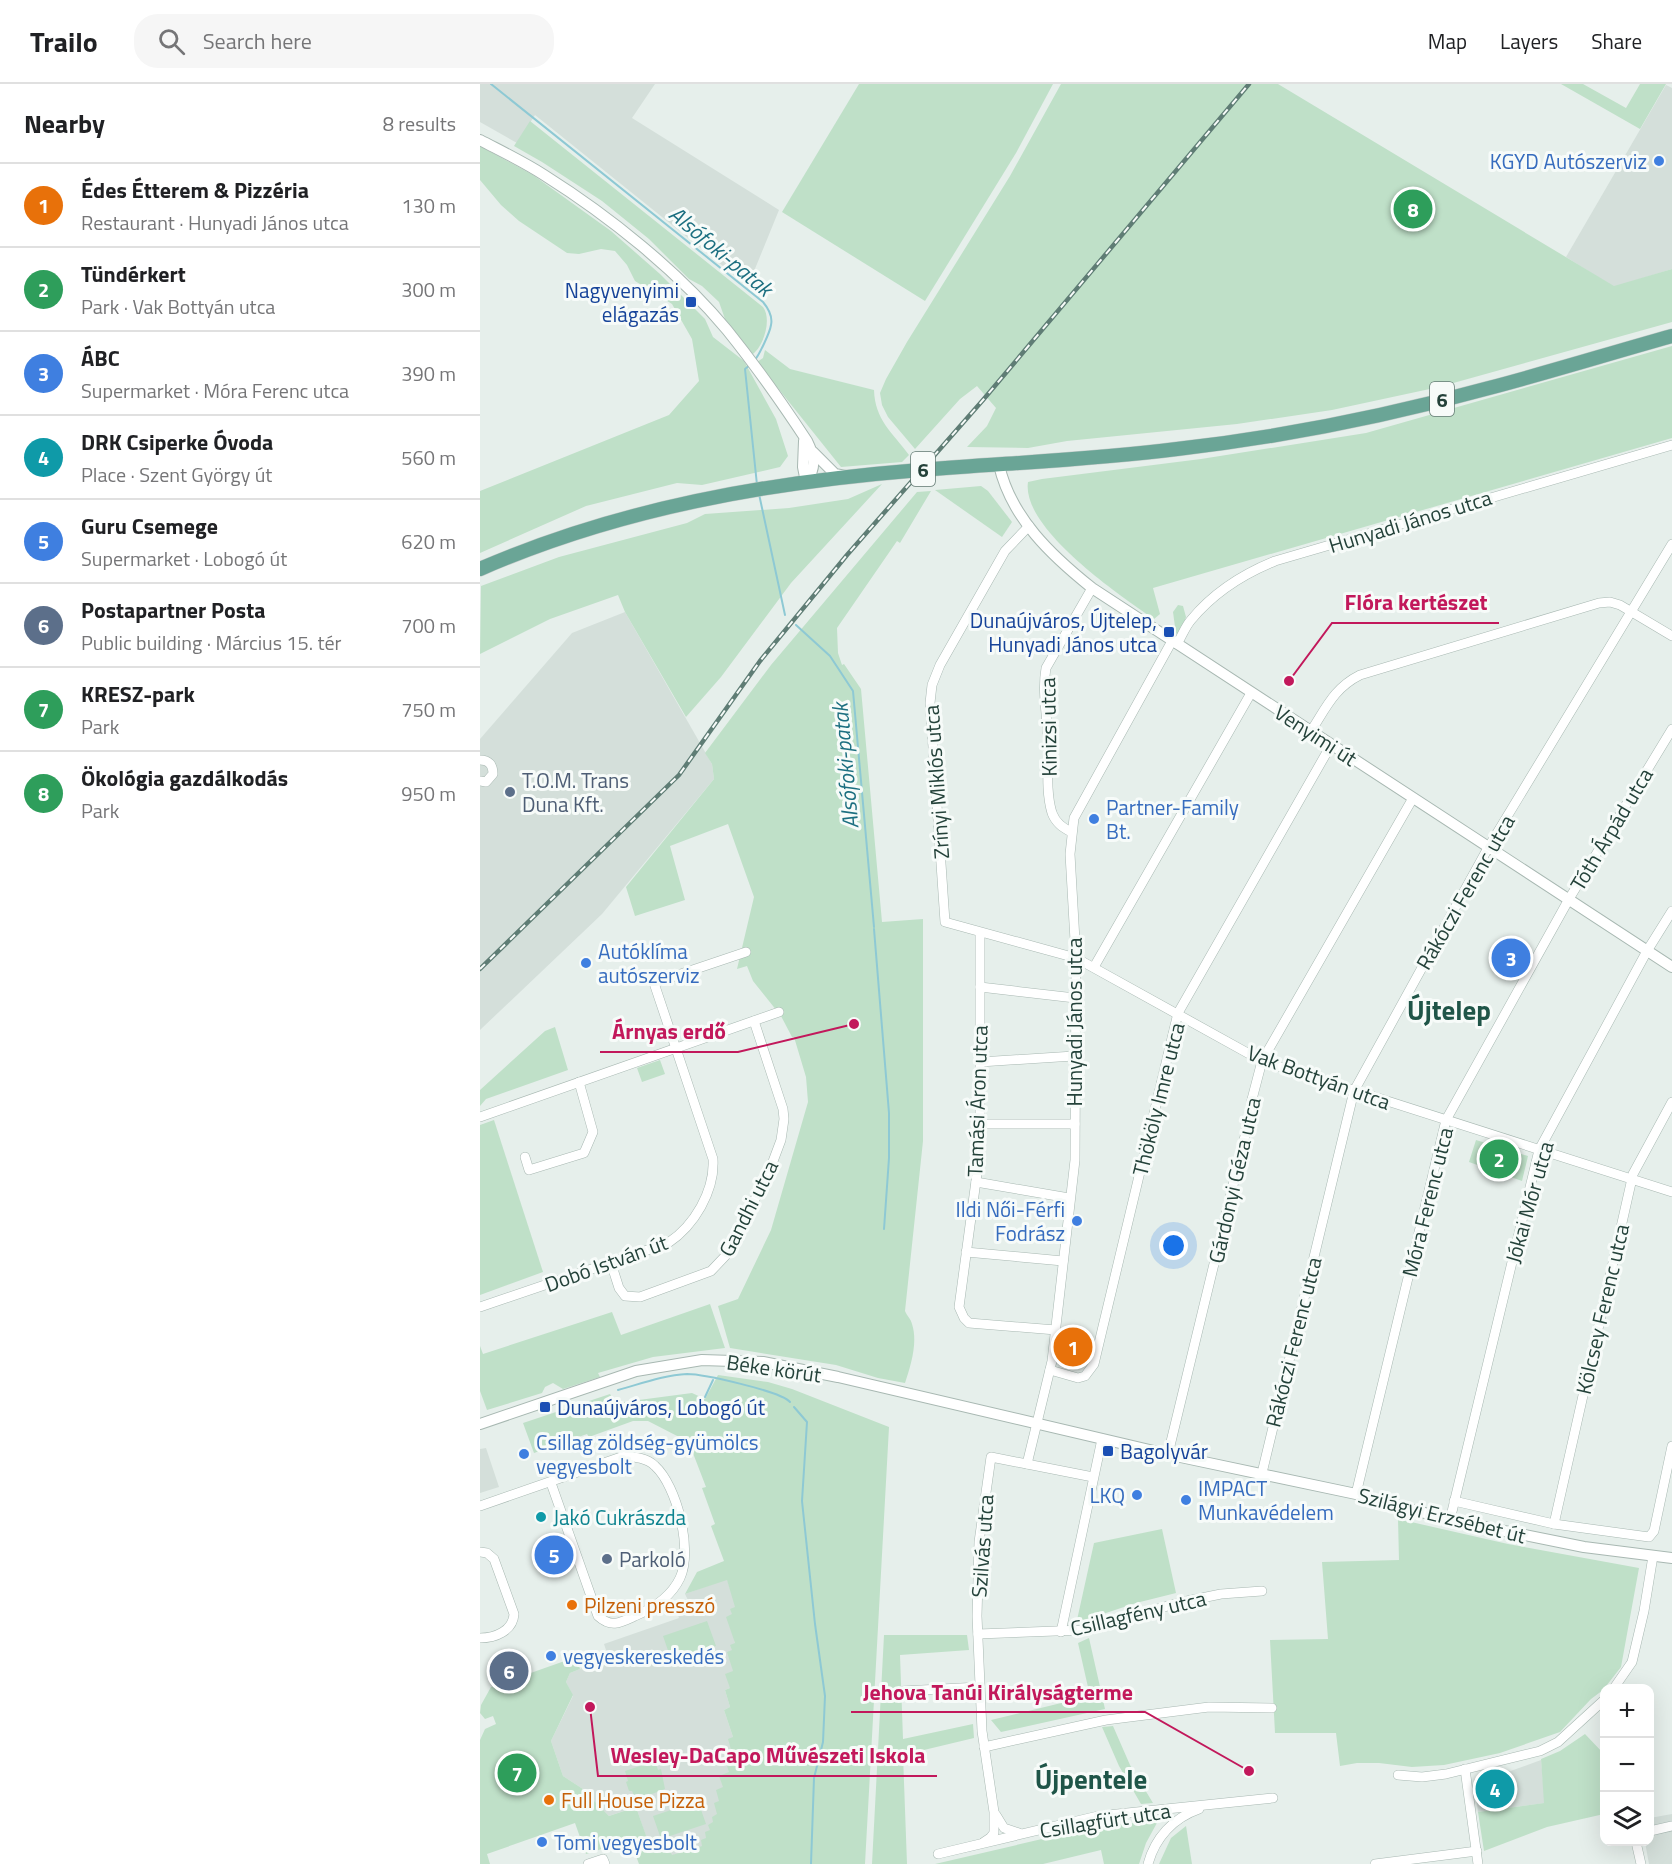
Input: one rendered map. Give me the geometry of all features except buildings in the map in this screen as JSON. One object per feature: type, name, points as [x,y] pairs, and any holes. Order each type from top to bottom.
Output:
[{"type":"main road","name":"6","points":[[480,569],[549,541],[675,504],[787,484],[920,470],[1175,449],[1331,424],[1487,389],[1672,336]]},
{"type":"street","points":[[480,140],[543,174],[585,203],[634,241],[682,283],[725,329],[752,363],[812,451],[836,474],[848,477]]},
{"type":"street","points":[[801,432],[805,445],[803,467],[806,482]]},
{"type":"street","name":"Hunyadi János utca","points":[[1027,1464],[1050,1370],[1074,1160],[1076,958],[1070,854],[1071,832],[1074,818],[1175,643],[1191,620],[1230,584],[1250,571],[1672,445]]},
{"type":"street","points":[[806,482],[812,475],[815,465],[812,451]]},
{"type":"street","name":"Venyimi út","points":[[999,465],[1005,486],[1043,545],[1092,588],[1672,967]]},
{"type":"street","points":[[787,484],[803,467]]},
{"type":"street","name":"Zrínyi Miklós utca","points":[[945,922],[930,703],[932,685],[940,665],[1005,551],[1029,526]]},
{"type":"street","name":"Rákóczi Ferenc utca","points":[[1262,1473],[1354,1091],[1488,848],[1672,544]]},
{"type":"street","name":"Kinizsi utca","points":[[1071,832],[1060,826],[1053,815],[1050,802],[1044,680],[1046,668],[1092,588]]},
{"type":"street","points":[[1311,731],[1338,690],[1360,675],[1599,603],[1610,602],[1631,611],[1672,636]]},
{"type":"street","points":[[1094,967],[1251,693]]},
{"type":"street","name":"Tóth Árpád utca","points":[[1569,899],[1672,729]]},
{"type":"street","name":"Thököly Imre utca","points":[[1050,1370],[1078,1378],[1087,1374],[1094,1364],[1178,1013],[1331,745]]},
{"type":"street","points":[[480,760],[488,761],[493,767],[493,774],[486,782],[480,781]]},
{"type":"street","name":"Gárdonyi Géza utca","points":[[1168,1454],[1262,1061],[1413,798]]},
{"type":"street","name":"Móra Ferenc utca","points":[[1356,1494],[1446,1120],[1569,899]]},
{"type":"street","name":"Jókai Mór utca","points":[[1450,1520],[1539,1150],[1647,951],[1672,910]]},
{"type":"street","name":"Vak Bottyán utca","points":[[945,922],[1076,958],[1262,1061],[1672,1192]]},
{"type":"street","name":"Tamási Áron utca","points":[[980,933],[980,1151],[959,1307],[969,1323],[1056,1330]]},
{"type":"street","name":"Dobó István út","points":[[480,1307],[668,1243],[693,1220],[711,1180],[713,1167],[711,1150],[654,983],[746,952]]},
{"type":"street","points":[[980,987],[1075,998]]},
{"type":"street","points":[[480,1117],[779,1012]]},
{"type":"street","name":"Gandhi utca","points":[[610,1263],[619,1288],[625,1296],[640,1297],[704,1275],[730,1251],[772,1164],[784,1129],[783,1109],[754,1021]]},
{"type":"street","points":[[980,1062],[1074,1056]]},
{"type":"street","points":[[525,1157],[529,1170],[584,1153],[593,1132],[579,1082]]},
{"type":"street","name":"Kölcsey Ferenc utca","points":[[1554,1524],[1631,1179],[1638,1162],[1672,1102]]},
{"type":"street","points":[[980,1124],[1075,1124]]},
{"type":"street","points":[[975,1182],[1069,1198]]},
{"type":"street","points":[[966,1252],[1063,1261]]},
{"type":"street","name":"Béke körút","points":[[480,1424],[636,1371],[673,1364],[727,1360],[763,1362],[795,1368],[1037,1425]]},
{"type":"street","name":"Szilágyi Erzsébet út","points":[[1037,1425],[1356,1494],[1450,1520],[1584,1547],[1672,1558]]},
{"type":"street","points":[[1061,1632],[1102,1439]]},
{"type":"street","name":"Szilágyi Erzsébet út","points":[[1454,1501],[1554,1524],[1649,1537],[1654,1531],[1672,1446]]},
{"type":"street","points":[[480,1506],[624,1456],[640,1458],[653,1464],[665,1478],[684,1532],[686,1556],[680,1578],[669,1595],[653,1609],[620,1622],[605,1622],[598,1616],[551,1483]]},
{"type":"street","name":"Szilvás utca","points":[[994,1812],[984,1747],[980,1688],[979,1542],[991,1457],[1027,1464]]},
{"type":"street","points":[[1027,1464],[1093,1477]]},
{"type":"street","points":[[480,1552],[487,1553],[494,1559],[514,1614],[513,1623],[508,1630],[481,1639]]},
{"type":"street","points":[[1617,1684],[1632,1662],[1637,1646],[1653,1556]]},
{"type":"street","name":"Csillagfény utca","points":[[978,1634],[1082,1630],[1131,1615],[1203,1598],[1262,1591]]},
{"type":"street","points":[[902,1691],[980,1688]]},
{"type":"street","points":[[1398,1775],[1422,1777],[1540,1751],[1558,1742],[1600,1705]]},
{"type":"street","points":[[984,1747],[1106,1720],[1202,1708],[1272,1708]]},
{"type":"street","points":[[1465,1769],[1478,1864]]},
{"type":"street","name":"Csillagfürt utca","points":[[938,1854],[1085,1819],[1274,1798]]},
{"type":"street","points":[[1148,1864],[1158,1839],[1166,1829],[1185,1815],[1210,1806]]},
{"type":"street","points":[[1153,1811],[1163,1815],[1166,1829]]},
{"type":"street","points":[[994,1812],[1005,1828],[1022,1833]]},
{"type":"street","points":[[984,1842],[994,1833],[994,1812]]},
{"type":"street","points":[[1654,1830],[1672,1826]]},
{"type":"street","points":[[1637,1846],[1641,1864]]},
{"type":"street","points":[[1375,1864],[1477,1851]]},
{"type":"street","points":[[588,1864],[603,1859],[605,1864]]},
{"type":"shaded area","points":[[480,84],[655,84],[632,118],[779,210],[748,286],[535,115],[517,143],[480,122]]},
{"type":"shaded area","points":[[1666,85],[1672,88],[1672,269],[1614,287],[1566,257]]},
{"type":"shaded area","points":[[625,612],[712,764],[714,779],[602,914],[480,1030],[480,739],[572,633]]},
{"type":"shaded area","points":[[486,1448],[499,1487],[480,1493],[480,1449]]},
{"type":"shaded area","points":[[727,1579],[736,1607],[732,1614],[735,1644],[732,1650],[733,1671],[730,1688],[725,1690],[730,1707],[724,1710],[733,1737],[729,1772],[717,1815],[703,1846],[671,1856],[649,1845],[636,1807],[609,1816],[594,1802],[590,1803],[586,1791],[563,1776],[551,1741],[573,1696],[566,1682],[570,1673],[602,1660],[600,1652],[606,1650],[604,1644],[679,1618],[677,1612],[683,1609],[681,1603],[688,1600],[685,1594]]},
{"type":"shaded area","points":[[1541,1760],[1545,1803],[1478,1812],[1474,1779],[1505,1773]]},
{"type":"shaded area","points":[[1672,1814],[1672,1864],[1649,1864],[1646,1846],[1654,1846],[1654,1817]]},
{"type":"green space","points":[[859,84],[1053,84],[1016,153],[925,301],[782,212]]},
{"type":"green space","points":[[1061,84],[1278,84],[1614,286],[1672,269],[1672,322],[1439,387],[1332,410],[1237,424],[1067,441],[1028,448],[967,447],[987,426],[996,408],[977,386],[960,399],[915,449],[888,417],[882,405],[880,393],[907,342],[1010,176]]},
{"type":"green space","points":[[1561,84],[1583,84],[1626,108],[1640,84],[1666,84],[1640,129]]},
{"type":"green space","points":[[530,121],[763,307],[767,318],[766,332],[753,354],[725,319],[719,302],[702,286],[689,279],[649,239],[602,201],[514,146]]},
{"type":"green space","points":[[480,146],[533,175],[611,231],[660,274],[705,319],[713,337],[744,361],[776,419],[788,456],[780,467],[702,485],[677,483],[586,506],[480,553],[480,491],[669,415],[699,381],[692,339],[672,304],[635,281],[627,265],[615,251],[601,249],[579,254],[567,253],[519,221],[501,205],[480,180]]},
{"type":"green space","points":[[1672,346],[1672,438],[1153,588],[1160,614],[1154,619],[1075,559],[1040,519],[1030,500],[1028,482],[1201,459],[1366,433]]},
{"type":"green space","points":[[765,350],[790,369],[874,390],[881,418],[909,455],[902,462],[841,467],[757,362],[763,358]]},
{"type":"green space","points":[[882,484],[791,583],[721,677],[686,717],[625,612],[618,595],[550,619],[480,654],[481,586],[559,557],[687,523],[705,514],[789,508],[848,499]]},
{"type":"green space","points":[[981,486],[988,491],[1012,522],[1002,537],[935,490]]},
{"type":"green space","points":[[931,491],[900,543],[897,541],[837,628],[838,653],[842,665],[844,664],[861,689],[882,922],[923,919],[923,1141],[905,1311],[914,1331],[914,1346],[905,1383],[878,1378],[836,1365],[730,1348],[718,1306],[738,1299],[771,1230],[808,1102],[806,1077],[794,1037],[781,1016],[753,981],[747,966],[737,969],[754,897],[728,824],[670,846],[685,900],[635,916],[626,887],[714,779],[712,764],[705,753],[771,665],[917,492]]},
{"type":"green space","points":[[1178,605],[1183,606],[1186,617],[1181,631],[1176,634],[1173,612]]},
{"type":"green space","points":[[555,1027],[568,1070],[486,1099],[480,1106],[480,1090],[545,1031]]},
{"type":"green space","points":[[660,1060],[665,1074],[642,1082],[637,1068]]},
{"type":"green space","points":[[494,1120],[543,1272],[480,1295],[480,1125]]},
{"type":"green space","points":[[1476,1140],[1528,1156],[1522,1181],[1469,1162]]},
{"type":"green space","points":[[710,1304],[725,1348],[653,1357],[598,1373],[600,1377],[563,1389],[553,1383],[545,1387],[542,1393],[487,1410],[480,1391],[480,1346],[483,1354],[612,1312],[621,1335]]},
{"type":"green space","points":[[718,1375],[768,1382],[792,1389],[889,1427],[865,1864],[639,1864],[630,1840],[586,1854],[575,1823],[487,1854],[490,1864],[480,1864],[480,1740],[485,1729],[496,1724],[493,1716],[485,1719],[480,1713],[481,1705],[491,1687],[576,1657],[580,1669],[570,1673],[566,1682],[573,1695],[551,1741],[563,1776],[586,1791],[590,1802],[594,1801],[609,1816],[636,1807],[649,1844],[655,1843],[657,1848],[662,1847],[664,1852],[670,1851],[672,1855],[702,1846],[701,1840],[706,1838],[705,1832],[710,1830],[708,1825],[713,1822],[712,1817],[717,1814],[714,1803],[719,1801],[716,1790],[723,1787],[719,1776],[729,1772],[724,1757],[732,1753],[728,1739],[733,1737],[724,1710],[730,1707],[725,1690],[730,1688],[725,1674],[733,1671],[727,1652],[732,1650],[730,1645],[735,1643],[726,1617],[732,1614],[730,1609],[735,1607],[727,1580],[685,1594],[697,1572],[724,1561],[711,1526],[715,1524],[702,1488],[706,1487],[691,1448],[683,1439],[648,1421],[633,1421],[534,1453],[523,1423],[610,1394],[616,1403],[692,1393],[705,1399]]},
{"type":"green space","points":[[1398,1519],[1508,1544],[1639,1568],[1621,1667],[1608,1684],[1600,1684],[1600,1692],[1560,1732],[1500,1753],[1444,1765],[1412,1767],[1357,1763],[1340,1766],[1336,1733],[1275,1733],[1270,1640],[1328,1639],[1322,1562],[1399,1560]]},
{"type":"green space","points":[[1162,1529],[1176,1593],[1136,1603],[1082,1621],[1077,1620],[1094,1543]]},
{"type":"green space","points":[[707,1621],[716,1646],[672,1662],[663,1636]]},
{"type":"green space","points":[[884,1635],[967,1635],[969,1650],[900,1655],[903,1739],[973,1724],[974,1738],[903,1755],[907,1864],[872,1864]]},
{"type":"green space","points":[[1089,1638],[1105,1709],[1001,1732],[991,1720],[1090,1696],[1078,1643]]},
{"type":"green space","points":[[1113,1726],[1130,1765],[1153,1803],[1141,1804],[1119,1766],[1102,1727]]},
{"type":"green space","points":[[1585,1734],[1600,1750],[1600,1815],[1547,1827],[1484,1851],[1478,1812],[1544,1803],[1541,1759],[1560,1751]]},
{"type":"green space","points":[[655,1761],[658,1770],[661,1769],[665,1789],[636,1800],[632,1791],[629,1791],[625,1771]]},
{"type":"green space","points":[[698,1801],[706,1824],[661,1839],[653,1816]]},
{"type":"green space","points":[[1158,1821],[1146,1843],[1139,1864],[1104,1864],[1101,1850],[1043,1864],[935,1864],[1098,1826]]},
{"type":"green space","points":[[1186,1826],[1192,1864],[1159,1864],[1171,1838]]},
{"type":"waterway","name":"Alsófoki-patak","points":[[491,84],[763,302],[771,315],[771,325],[754,361]]},
{"type":"waterway","name":"Alsófoki-patak","points":[[750,365],[745,369],[757,485]]},
{"type":"waterway","name":"Alsófoki-patak","points":[[759,494],[785,615]]},
{"type":"waterway","name":"Alsófoki-patak","points":[[796,625],[830,656],[853,691],[874,927]]},
{"type":"waterway","name":"Alsófoki-patak","points":[[874,929],[889,1113],[889,1158],[884,1229]]},
{"type":"waterway","points":[[618,1390],[661,1378],[687,1374],[757,1388],[790,1402]]},
{"type":"waterway","points":[[705,1397],[713,1380]]},
{"type":"waterway","points":[[794,1407],[807,1422],[802,1501],[825,1696],[823,1742],[814,1778],[811,1864]]},
{"type":"railway","points":[[480,969],[679,775],[760,661],[847,555],[983,400],[1249,84]]},
{"type":"place","name":"KGYD Autószerviz","points":[[1659,161]]},
{"type":"place","name":"Ökológia gazdálkodás","points":[[1413,209]]},
{"type":"place","name":"Nagyvenyimi elágazás","points":[[691,302]]},
{"type":"place","name":"Dunaújváros, Újtelep, Hunyadi János utca","points":[[1169,632]]},
{"type":"place","name":"Flóra kertészet","points":[[1289,681]]},
{"type":"place","name":"T.O.M. Trans Duna Kft.","points":[[510,792]]},
{"type":"place","name":"Partner-Family Bt.","points":[[1094,819]]},
{"type":"place","name":"ÁBC","points":[[1511,958]]},
{"type":"place","name":"Autóklíma autószerviz","points":[[586,963]]},
{"type":"place","name":"Árnyas erdő","points":[[854,1024]]},
{"type":"place","name":"Tündérkert","points":[[1499,1159]]},
{"type":"place","name":"Ildi Női-Férfi Fodrász","points":[[1077,1221]]},
{"type":"place","name":"Édes Étterem & Pizzéria","points":[[1073,1347]]},
{"type":"place","name":"Dunaújváros, Lobogó út","points":[[545,1407]]},
{"type":"place","name":"Bagolyvár","points":[[1108,1451]]},
{"type":"place","name":"Csillag zöldség-gyümölcs vegyesbolt","points":[[524,1454]]},
{"type":"place","name":"LKQ","points":[[1137,1495]]},
{"type":"place","name":"IMPACT Munkavédelem","points":[[1186,1500]]},
{"type":"place","name":"Jakó Cukrászda","points":[[541,1517]]},
{"type":"place","name":"Guru Csemege","points":[[554,1555]]},
{"type":"place","name":"Parkoló","points":[[607,1559]]},
{"type":"place","name":"Pilzeni presszó","points":[[572,1605]]},
{"type":"place","name":"vegyeskereskedés","points":[[551,1656]]},
{"type":"place","name":"Postapartner Posta","points":[[509,1671]]},
{"type":"place","name":"Wesley-DaCapo Művészeti Iskola","points":[[590,1707]]},
{"type":"place","name":"Jehova Tanúi Királyságterme","points":[[1249,1771]]},
{"type":"place","name":"KRESZ-park","points":[[517,1773]]},
{"type":"place","name":"DRK Csiperke Óvoda","points":[[1495,1789]]},
{"type":"place","name":"Full House Pizza","points":[[549,1800]]},
{"type":"place","name":"Tomi vegyesbolt","points":[[542,1842]]},
{"type":"district","name":"Újtelep","points":[[1449,1009]]},
{"type":"district","name":"Újpentele","points":[[1091,1778]]}]
